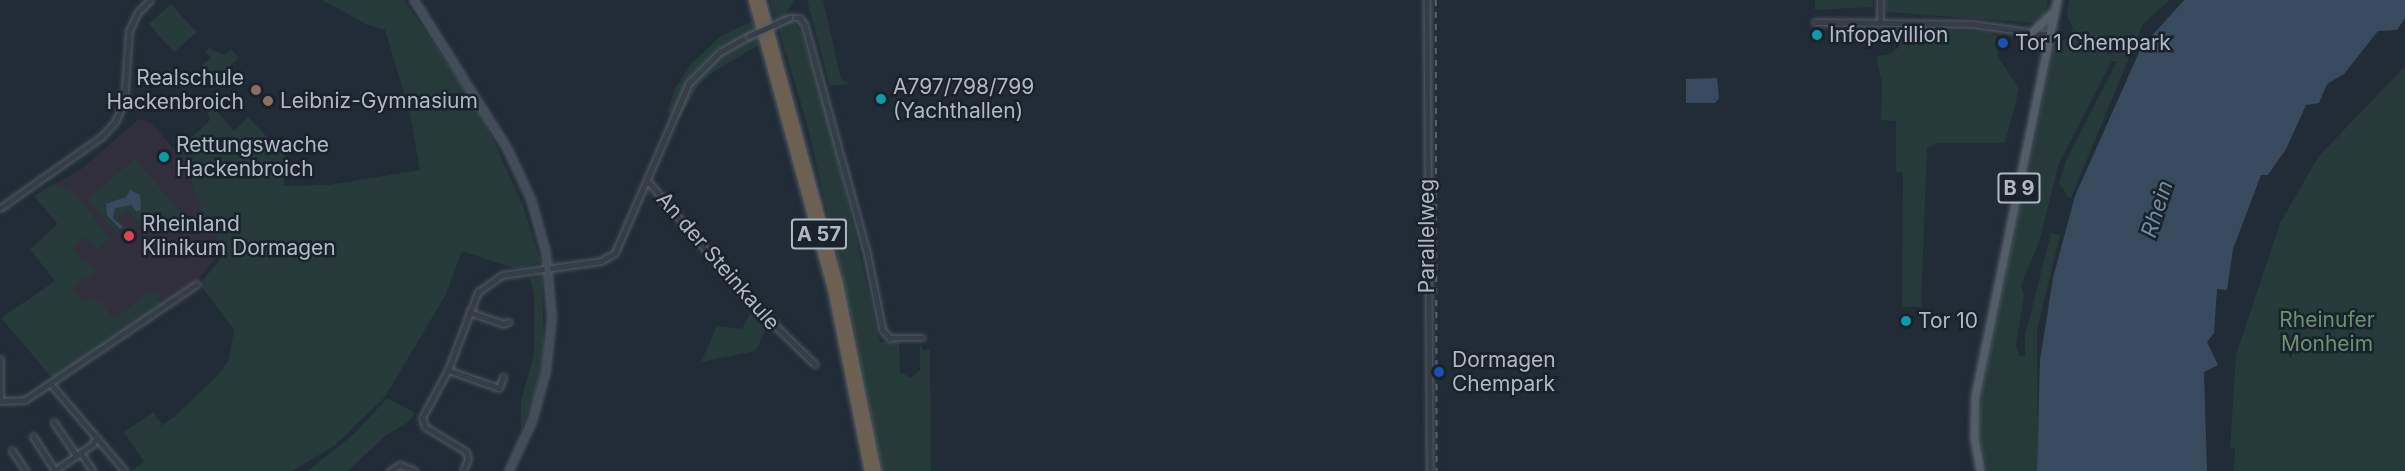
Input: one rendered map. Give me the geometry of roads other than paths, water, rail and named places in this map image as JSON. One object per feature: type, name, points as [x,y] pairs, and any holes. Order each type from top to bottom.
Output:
[{"type":"highway","name":"A 57","points":[[753,0],[830,277],[869,471]]},
{"type":"highway","name":"A 57","points":[[761,0],[839,285],[877,471]]},
{"type":"main road","points":[[414,0],[519,170],[538,220],[549,269],[552,318],[546,372],[532,422],[509,471]]},
{"type":"main road","points":[[2032,32],[2044,24],[2056,4]]},
{"type":"main road","name":"B 9","points":[[1980,471],[1974,436],[1975,396],[2056,4]]},
{"type":"street","points":[[0,208],[96,141],[116,122],[124,102],[129,31],[138,12],[150,0]]},
{"type":"street","name":"Parallelweg","points":[[1426,0],[1430,471]]},
{"type":"street","points":[[1880,0],[1880,22]]},
{"type":"street","points":[[463,471],[468,459],[466,452],[425,427],[422,418],[448,369],[478,292],[493,279],[611,257],[620,245],[689,83],[714,57],[749,36],[789,18],[800,18],[805,25],[861,229],[883,330],[890,338],[923,338]]},
{"type":"street","points":[[1815,22],[1973,24],[2050,35]]},
{"type":"street","name":"An der Steinkaule","points":[[648,181],[744,295],[815,364]]},
{"type":"street","points":[[0,359],[0,401],[25,400],[197,284]]},
{"type":"street","points":[[469,312],[503,324],[509,322]]},
{"type":"street","points":[[448,369],[498,391],[503,377]]},
{"type":"street","points":[[51,384],[125,471]]},
{"type":"street","points":[[54,422],[93,471]]},
{"type":"street","points":[[33,436],[54,470],[79,454],[96,438]]},
{"type":"street","points":[[12,450],[26,471]]},
{"type":"street","points":[[390,471],[400,465],[415,471]]},
{"type":"water","name":"Rhein","points":[[2184,0],[2405,0],[2405,18],[2397,30],[2378,31],[2344,74],[2327,84],[2319,103],[2306,105],[2286,149],[2268,175],[2261,175],[2233,249],[2227,290],[2217,289],[2214,333],[2207,342],[2218,365],[2204,372],[2207,471],[2037,471],[2040,360],[2053,278],[2075,196],[2141,48]]},
{"type":"water","points":[[1717,78],[1719,98],[1715,103],[1686,103],[1686,79]]},
{"type":"water","points":[[130,190],[140,195],[141,209],[137,212],[131,205],[115,208],[113,218],[123,227],[120,229],[107,215],[106,204],[126,197]]},
{"type":"railway","points":[[1436,0],[1437,471]]},
{"type":"place","name":"Infopavillion","points":[[1817,35]]},
{"type":"place","name":"Tor 1 Chempark","points":[[2003,43]]},
{"type":"place","name":"Realschule Hackenbroich","points":[[256,90]]},
{"type":"place","name":"A797/798/799 (Yachthallen)","points":[[881,99]]},
{"type":"place","name":"Leibniz-Gymnasium","points":[[268,101]]},
{"type":"place","name":"Rettungswache Hackenbroich","points":[[164,157]]},
{"type":"place","name":"Rheinland Klinikum Dormagen","points":[[129,236]]},
{"type":"place","name":"Tor 10","points":[[1906,321]]},
{"type":"place","name":"Dormagen Chempark","points":[[1439,372]]},
{"type":"park label","name":"Rheinufer Monheim","points":[[2327,332]]}]
